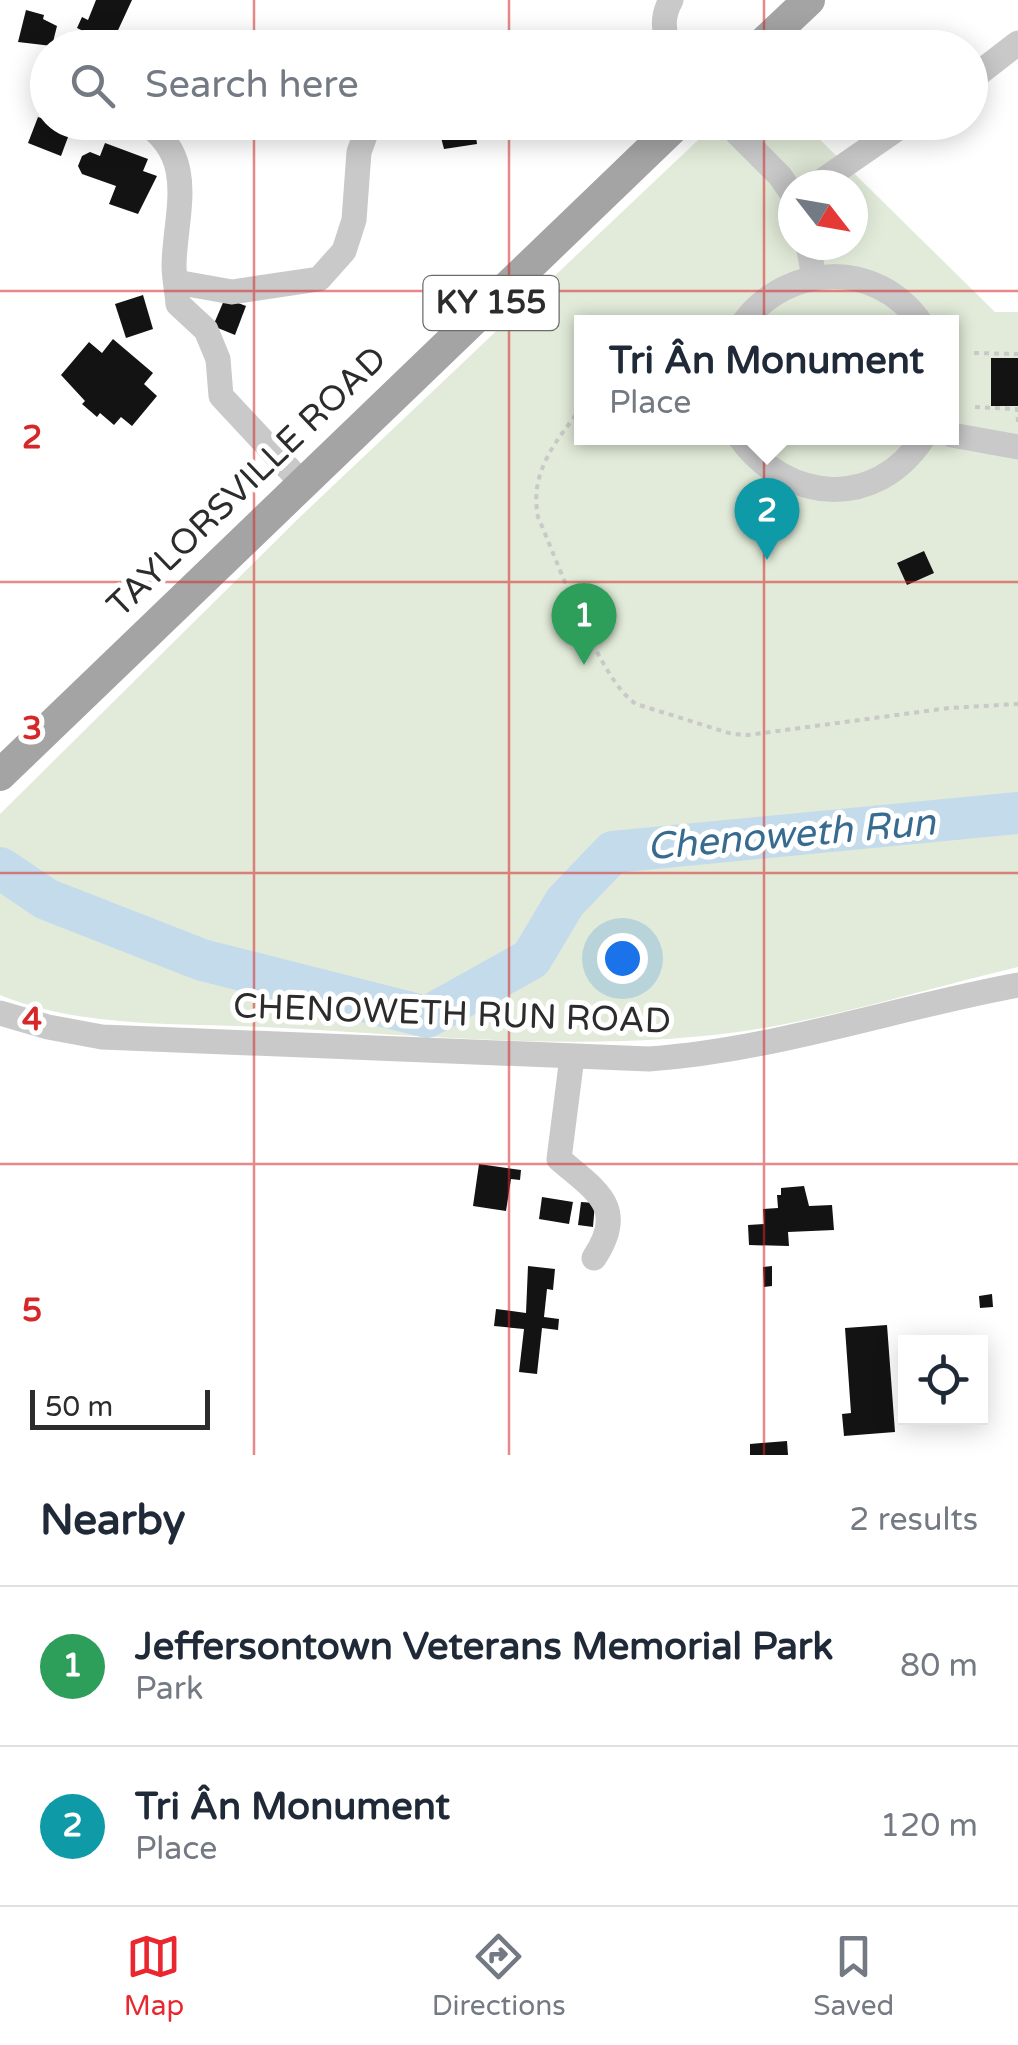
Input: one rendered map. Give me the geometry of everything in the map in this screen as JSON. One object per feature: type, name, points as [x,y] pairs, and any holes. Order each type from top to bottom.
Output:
[{"type":"main road","points":[[777,30],[809,0]]},
{"type":"main road","name":"TAYLORSVILLE ROAD","points":[[0,775],[660,140]]},
{"type":"street","points":[[665,30],[664,14],[671,0]]},
{"type":"street","points":[[988,66],[1018,43]]},
{"type":"street","points":[[163,140],[173,156],[182,193],[174,265],[178,304],[206,330],[218,358],[221,396],[303,484]]},
{"type":"street","points":[[176,282],[232,292],[319,279],[344,251],[354,220],[363,140]]},
{"type":"street","points":[[744,140],[778,174]]},
{"type":"street","points":[[838,170],[881,140]]},
{"type":"street","points":[[811,260],[814,277]]},
{"type":"street","points":[[751,315],[770,295],[791,284],[837,275],[882,288],[914,315]]},
{"type":"street","points":[[959,436],[1018,448]]},
{"type":"street","points":[[747,445],[770,470],[812,488],[834,490],[878,479],[897,467],[917,445]]},
{"type":"street","name":"CHENOWETH RUN ROAD","points":[[0,1013],[102,1037],[649,1059],[715,1052],[1018,985]]},
{"type":"street","points":[[572,1057],[559,1158],[600,1194],[608,1207],[608,1238],[594,1258]]},
{"type":"path","points":[[974,353],[1018,354]]},
{"type":"path","points":[[975,407],[1017,409],[1018,422]]},
{"type":"path","points":[[574,419],[544,462],[534,497],[538,517],[606,672],[626,698],[748,736],[949,708],[1018,704]]},
{"type":"green space","points":[[698,140],[820,140],[851,170],[778,170],[778,260],[868,260],[868,187],[995,312],[1018,312],[1018,967],[775,1026],[713,1035],[584,1042],[129,1022],[63,1013],[0,995],[0,814],[300,517]]},
{"type":"building","points":[[96,0],[132,0],[118,30],[77,28],[82,17],[88,20]]},
{"type":"building","points":[[26,10],[44,15],[43,19],[57,26],[56,30],[30,30],[30,43],[18,42]]},
{"type":"building","points":[[30,138],[67,140],[61,156],[28,143]]},
{"type":"building","points":[[442,140],[476,140],[477,144],[444,149]]},
{"type":"building","points":[[105,143],[148,159],[143,171],[157,176],[138,214],[109,204],[116,186],[82,174],[78,166],[82,156],[90,152],[100,156]]},
{"type":"building","points":[[143,295],[153,329],[126,338],[115,304]]},
{"type":"building","points":[[225,298],[246,306],[235,335],[213,326]]},
{"type":"building","points":[[113,339],[153,373],[144,384],[157,396],[132,426],[121,417],[114,425],[100,413],[97,417],[61,375],[89,342],[102,353]]},
{"type":"building","points":[[991,358],[1018,358],[1018,406],[991,406]]},
{"type":"building","points":[[924,551],[934,573],[907,585],[897,563]]},
{"type":"building","points":[[479,1164],[521,1170],[520,1180],[511,1179],[506,1211],[473,1206]]},
{"type":"building","points":[[804,1186],[809,1206],[832,1205],[834,1230],[788,1232],[789,1246],[749,1245],[748,1225],[764,1224],[763,1209],[778,1208],[781,1188]]},
{"type":"building","points":[[542,1197],[573,1202],[569,1224],[539,1219]]},
{"type":"building","points":[[581,1202],[595,1203],[593,1227],[578,1225]]},
{"type":"building","points":[[528,1266],[555,1269],[553,1290],[547,1289],[544,1317],[559,1319],[558,1330],[542,1328],[537,1374],[519,1372],[524,1329],[494,1326],[496,1309],[526,1313]]},
{"type":"building","points":[[772,1266],[772,1286],[764,1287],[763,1267]]},
{"type":"building","points":[[992,1294],[993,1307],[980,1308],[979,1296]]},
{"type":"building","points":[[887,1325],[895,1432],[844,1436],[842,1414],[851,1413],[845,1328]]},
{"type":"building","points":[[787,1441],[788,1455],[750,1455],[750,1444]]},
{"type":"waterway","name":"Chenoweth Run","points":[[0,868],[46,899],[202,960],[427,1017],[531,959],[565,902],[613,852],[1018,813]]},
{"type":"place","name":"Tri Ân Monument","points":[[767,560]]},
{"type":"place","name":"Jeffersontown Veterans Memorial Park","points":[[584,665]]}]
